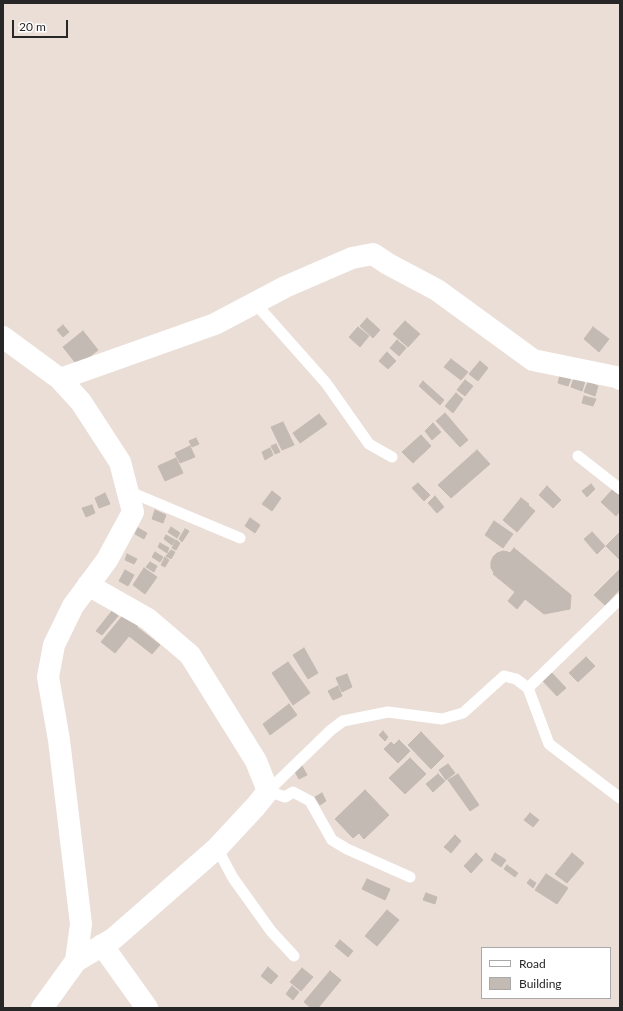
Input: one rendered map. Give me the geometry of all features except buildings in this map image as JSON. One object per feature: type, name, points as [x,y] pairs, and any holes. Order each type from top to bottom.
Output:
[{"type":"street","points":[[60,379],[215,324],[285,287],[352,258],[373,254],[388,264],[437,290],[533,360],[620,379]]},
{"type":"street","points":[[3,337],[60,379],[81,402],[120,462],[133,512],[107,560],[73,606],[54,645],[48,677],[59,740],[81,924],[76,961]]},
{"type":"street","points":[[42,1008],[76,961],[113,939],[217,848],[268,791],[256,761],[190,655],[148,619],[88,585]]},
{"type":"street","points":[[102,945],[147,1008]]},
{"type":"lane","points":[[255,303],[326,383],[369,444],[392,457]]},
{"type":"lane","points":[[578,456],[620,489]]},
{"type":"lane","points":[[128,491],[240,538]]},
{"type":"lane","points":[[528,688],[620,599]]},
{"type":"lane","points":[[410,877],[347,849],[332,840],[310,801],[293,792],[285,797],[268,791],[331,730],[343,721],[388,712],[442,719],[463,713],[504,676],[516,679],[528,688],[549,744],[620,798]]},
{"type":"lane","points":[[217,848],[233,878],[271,931],[294,956]]}]
